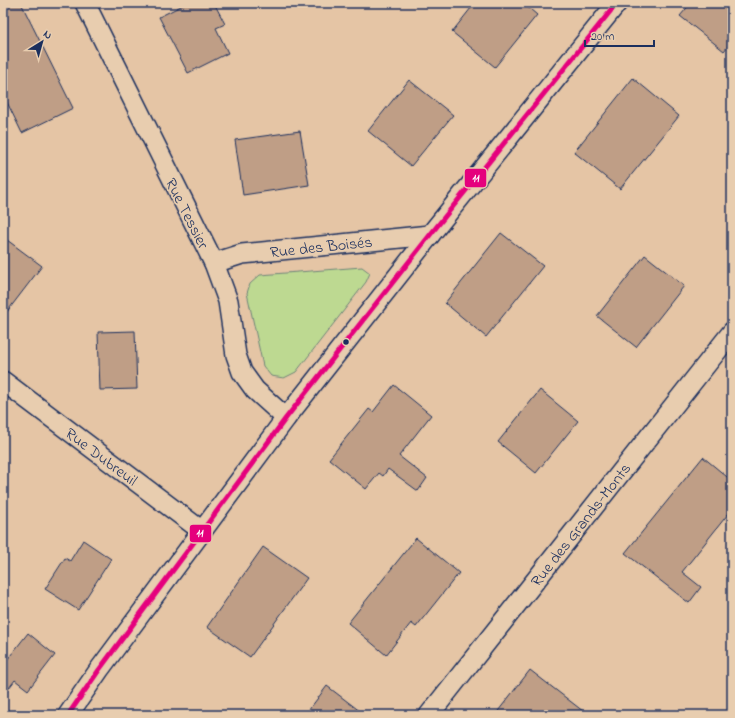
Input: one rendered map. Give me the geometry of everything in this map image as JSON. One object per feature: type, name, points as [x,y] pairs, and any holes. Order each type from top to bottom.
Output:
[{"type":"street","name":"Rue Tessier","points":[[85,3],[199,236],[214,263],[228,301],[236,356],[242,372],[255,390],[286,418]]},
{"type":"street","points":[[68,715],[99,670],[286,418],[615,4]]},
{"type":"street","name":"Rue des Boisés","points":[[214,263],[242,254],[430,235]]},
{"type":"street","name":"Rue des Grands-Monts","points":[[429,715],[732,332]]},
{"type":"street","name":"Rue Dubreuil","points":[[3,381],[202,531]]},
{"type":"green space","points":[[362,267],[370,273],[366,282],[296,372],[284,378],[271,376],[263,366],[247,293],[250,284],[260,275]]},
{"type":"building","points":[[3,3],[21,3],[73,108],[22,133],[3,94]]},
{"type":"building","points":[[187,3],[214,3],[225,24],[216,28],[228,53],[188,73],[159,17]]},
{"type":"building","points":[[475,3],[523,3],[537,15],[495,67],[452,32]]},
{"type":"building","points":[[691,3],[732,3],[732,41],[724,51],[680,16]]},
{"type":"building","points":[[633,78],[679,116],[620,189],[574,152]]},
{"type":"building","points":[[409,80],[453,115],[411,166],[368,131]]},
{"type":"building","points":[[300,131],[309,185],[243,195],[235,140]]},
{"type":"building","points":[[501,233],[543,266],[486,337],[445,303]]},
{"type":"building","points":[[3,237],[42,266],[3,317]]},
{"type":"building","points":[[645,255],[684,286],[636,347],[597,316]]},
{"type":"building","points":[[135,331],[137,389],[100,390],[98,332]]},
{"type":"building","points":[[394,385],[431,415],[399,456],[427,478],[418,491],[388,469],[383,476],[379,473],[366,489],[329,459],[369,409],[373,412]]},
{"type":"building","points":[[540,390],[578,421],[536,473],[498,442]]},
{"type":"building","points":[[703,457],[732,481],[732,509],[682,572],[701,587],[689,603],[625,553]]},
{"type":"building","points":[[416,538],[459,573],[416,627],[411,623],[386,655],[348,623]]},
{"type":"building","points":[[83,540],[111,559],[78,610],[45,589],[65,558],[70,561]]},
{"type":"building","points":[[263,547],[307,578],[250,657],[207,627]]},
{"type":"building","points":[[28,633],[55,655],[28,690],[15,680],[3,696],[3,665]]},
{"type":"building","points":[[530,670],[588,715],[495,715]]},
{"type":"building","points":[[327,686],[365,715],[305,715]]},
{"type":"transit line","name":"11","points":[[68,715],[99,670],[286,418],[430,235],[617,3]]}]
